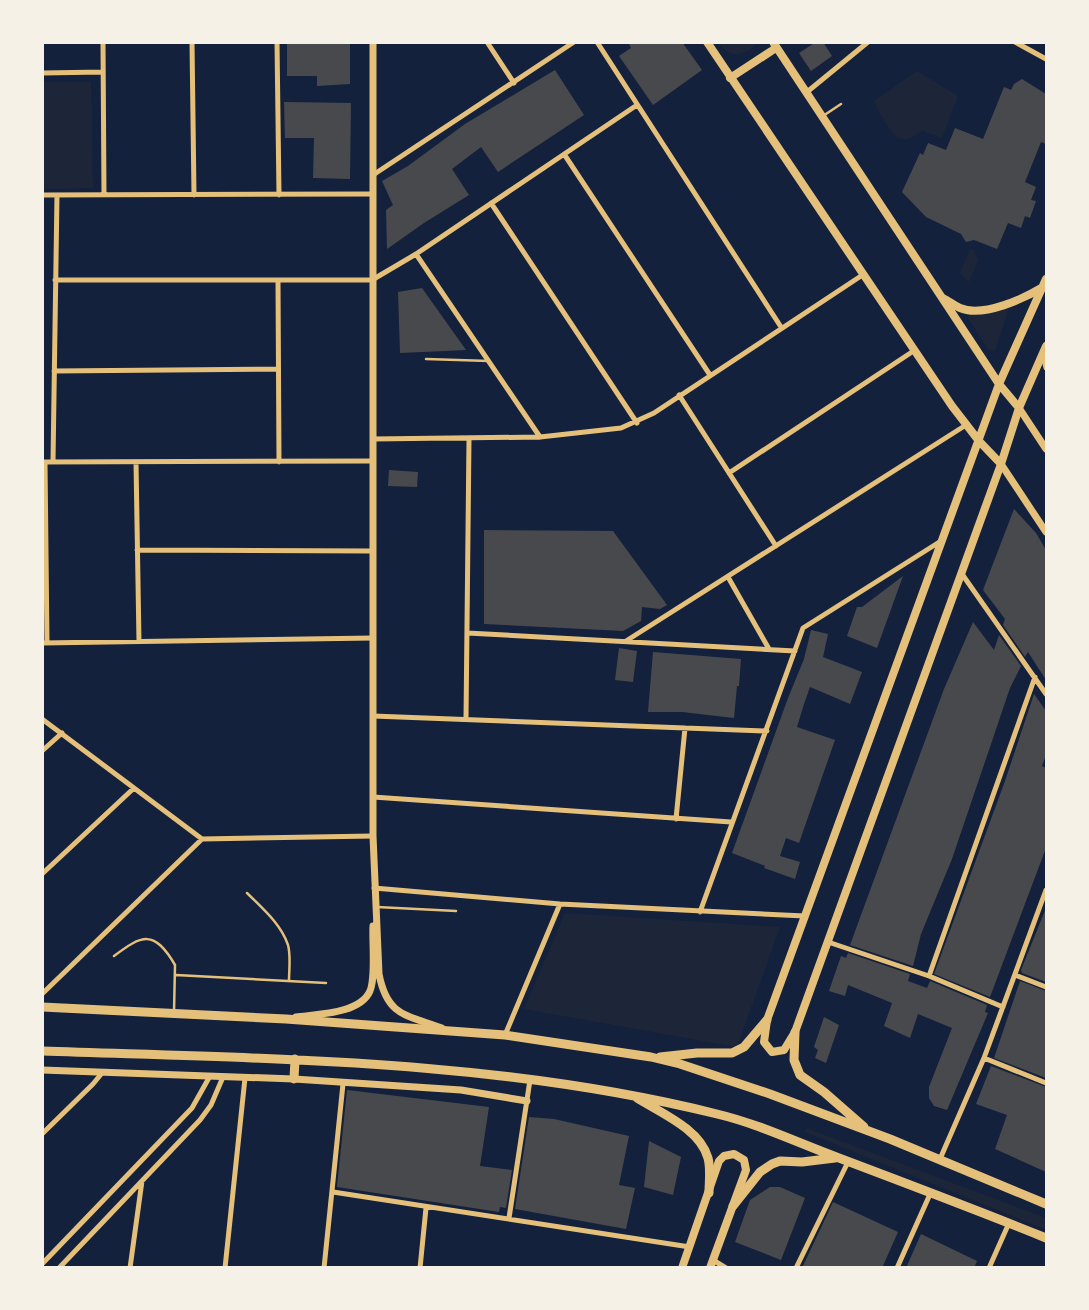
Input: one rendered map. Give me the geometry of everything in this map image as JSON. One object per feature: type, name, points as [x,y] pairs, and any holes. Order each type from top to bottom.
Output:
[{"type":"highway","points":[[42,1007],[286,1019],[505,1035],[651,1057],[727,1079],[868,1131],[1046,1204]]},
{"type":"highway","points":[[651,1057],[697,1053],[732,1054],[744,1047],[767,1020]]},
{"type":"highway","points":[[795,1032],[794,1060],[800,1075],[824,1092],[868,1131]]},
{"type":"highway","points":[[42,1050],[410,1066],[631,1094],[728,1117],[931,1191],[1046,1238]]},
{"type":"highway","points":[[294,1079],[295,1060]]},
{"type":"highway","points":[[631,1094],[699,1140],[704,1148],[710,1167],[709,1193]]},
{"type":"highway","points":[[733,1206],[760,1172],[772,1164],[780,1161],[802,1162],[838,1158]]},
{"type":"main road","points":[[707,42],[966,425],[1001,464]]},
{"type":"main road","points":[[730,78],[775,45],[999,384],[1019,408]]},
{"type":"main road","points":[[942,297],[962,309],[988,309],[1026,297],[1045,283]]},
{"type":"main road","points":[[1045,283],[999,384],[767,1020],[764,1042],[772,1052],[784,1050],[795,1032],[962,574],[1019,408],[1046,346]]},
{"type":"main road","points":[[682,1268],[721,1159],[729,1154],[738,1155],[745,1162],[746,1170],[712,1264]]},
{"type":"street","points":[[103,42],[104,195]]},
{"type":"street","points":[[192,42],[194,195]]},
{"type":"street","points":[[277,42],[279,195]]},
{"type":"street","points":[[286,1019],[341,1009],[364,999],[370,990],[372,980],[374,888],[373,42]]},
{"type":"street","points":[[487,42],[514,83]]},
{"type":"street","points":[[374,176],[574,42]]},
{"type":"street","points":[[597,42],[781,327]]},
{"type":"street","points":[[807,92],[868,42]]},
{"type":"street","points":[[1015,42],[1046,59]]},
{"type":"street","points":[[42,73],[103,72]]},
{"type":"street","points":[[55,280],[372,280],[416,254],[637,105]]},
{"type":"street","points":[[564,154],[710,375]]},
{"type":"street","points":[[42,196],[373,194]]},
{"type":"street","points":[[53,462],[57,195]]},
{"type":"street","points":[[491,203],[637,423]]},
{"type":"street","points":[[416,254],[540,437]]},
{"type":"street","points":[[373,438],[469,439],[540,437],[621,428],[637,423],[864,274]]},
{"type":"street","points":[[278,281],[279,462]]},
{"type":"street","points":[[729,473],[914,350]]},
{"type":"street","points":[[1043,356],[1046,368]]},
{"type":"street","points":[[54,370],[278,370]]},
{"type":"street","points":[[679,395],[776,546]]},
{"type":"street","points":[[1019,408],[1046,449]]},
{"type":"street","points":[[626,641],[966,425]]},
{"type":"street","points":[[466,719],[469,439]]},
{"type":"street","points":[[373,461],[44,462],[45,643],[373,638]]},
{"type":"street","points":[[136,462],[139,642]]},
{"type":"street","points":[[1001,464],[1046,532]]},
{"type":"street","points":[[700,912],[731,822],[767,731],[803,628],[943,540]]},
{"type":"street","points":[[138,550],[373,551]]},
{"type":"street","points":[[962,574],[1046,694]]},
{"type":"street","points":[[728,577],[769,649]]},
{"type":"street","points":[[467,633],[795,651]]},
{"type":"street","points":[[929,976],[1035,677]]},
{"type":"street","points":[[373,716],[767,731]]},
{"type":"street","points":[[42,719],[202,839],[373,836]]},
{"type":"street","points":[[676,819],[685,728]]},
{"type":"street","points":[[42,751],[62,733]]},
{"type":"street","points":[[42,874],[134,788]]},
{"type":"street","points":[[373,797],[731,822]]},
{"type":"street","points":[[42,994],[202,839]]},
{"type":"street","points":[[374,888],[560,904],[805,916]]},
{"type":"street","points":[[374,888],[379,974],[384,995],[393,1008],[401,1013],[452,1032]]},
{"type":"street","points":[[940,1159],[984,1058],[1046,890]]},
{"type":"street","points":[[505,1035],[560,904]]},
{"type":"street","points":[[828,942],[929,976],[1003,1007]]},
{"type":"street","points":[[1015,975],[1046,987]]},
{"type":"street","points":[[984,1058],[1046,1083]]},
{"type":"street","points":[[42,1070],[294,1079],[343,1084],[461,1090],[527,1102]]},
{"type":"street","points":[[42,1134],[94,1084],[102,1073]]},
{"type":"street","points":[[42,1264],[192,1108],[210,1076]]},
{"type":"street","points":[[59,1268],[200,1120],[211,1105],[223,1077]]},
{"type":"street","points":[[225,1268],[245,1078]]},
{"type":"street","points":[[509,1218],[530,1080]]},
{"type":"street","points":[[324,1268],[343,1084]]},
{"type":"street","points":[[796,1268],[848,1162]]},
{"type":"street","points":[[130,1268],[142,1180]]},
{"type":"street","points":[[897,1268],[931,1191]]},
{"type":"street","points":[[332,1192],[426,1208],[509,1218],[690,1247]]},
{"type":"street","points":[[420,1268],[426,1208]]},
{"type":"street","points":[[989,1268],[1010,1223]]},
{"type":"street","points":[[712,1264],[726,1268]]},
{"type":"lane","points":[[822,116],[841,104]]},
{"type":"lane","points":[[426,359],[489,361]]},
{"type":"lane","points":[[247,893],[272,918],[282,932],[288,946],[289,981]]},
{"type":"lane","points":[[376,906],[456,911]]},
{"type":"lane","points":[[114,956],[134,941],[147,937],[170,956],[175,965],[176,975],[174,1013]]},
{"type":"lane","points":[[176,975],[326,983]]},
{"type":"shaded area","points":[[718,43],[756,43],[747,51],[737,54],[727,51]]},
{"type":"shaded area","points":[[917,71],[958,96],[942,138],[923,131],[908,139],[902,139],[887,126],[874,101]]},
{"type":"shaded area","points":[[42,82],[91,82],[93,188],[43,189]]},
{"type":"shaded area","points":[[970,249],[974,250],[978,260],[969,282],[960,273]]},
{"type":"shaded area","points":[[1009,308],[995,350],[991,351],[967,316],[991,313]]},
{"type":"shaded area","points":[[565,913],[780,927],[737,1047],[524,1009]]},
{"type":"shaded area","points":[[806,1128],[1046,1218],[1046,1230],[805,1132]]},
{"type":"building","points":[[287,42],[350,42],[350,84],[317,86],[317,76],[287,76]]},
{"type":"building","points":[[628,42],[682,42],[702,70],[653,105],[619,56],[631,48]]},
{"type":"building","points":[[816,42],[823,42],[832,56],[811,71],[799,53]]},
{"type":"building","points":[[555,70],[584,115],[498,172],[481,147],[452,169],[469,195],[387,249],[386,210],[393,205],[382,181],[408,166],[465,124]]},
{"type":"building","points":[[1022,79],[1046,94],[1046,144],[1041,142],[1025,182],[1036,187],[1031,200],[1036,201],[1030,218],[1025,216],[1021,228],[1008,223],[997,249],[974,240],[966,242],[961,234],[926,217],[902,192],[920,153],[923,155],[928,143],[946,150],[955,128],[983,139],[1004,87],[1011,90],[1014,84]]},
{"type":"building","points":[[284,102],[351,103],[350,179],[313,178],[314,138],[285,138]]},
{"type":"building","points":[[422,288],[466,350],[400,353],[398,292]]},
{"type":"building","points":[[389,470],[418,472],[417,487],[388,486]]},
{"type":"building","points":[[1014,509],[1036,533],[1046,550],[1046,680],[1028,652],[1025,657],[1003,625],[1005,619],[983,590]]},
{"type":"building","points":[[484,530],[613,531],[667,605],[660,609],[642,607],[641,621],[623,631],[484,624]]},
{"type":"building","points":[[903,576],[877,648],[847,636],[857,607],[862,607]]},
{"type":"building","points":[[973,622],[994,650],[999,635],[1021,666],[1010,688],[952,859],[921,934],[913,966],[850,945],[944,689]]},
{"type":"building","points":[[811,630],[828,634],[823,657],[862,672],[850,704],[810,687],[804,704],[797,727],[835,740],[799,843],[786,838],[780,856],[800,862],[795,879],[764,868],[765,866],[732,853],[804,659]]},
{"type":"building","points":[[619,648],[637,651],[633,682],[615,680]]},
{"type":"building","points":[[653,652],[741,659],[734,718],[682,712],[648,712]]},
{"type":"building","points":[[1034,694],[1046,711],[1046,755],[1042,766],[1046,768],[1046,848],[990,997],[934,974],[1005,781]]},
{"type":"building","points":[[1046,908],[1046,982],[1022,973],[1021,970]]},
{"type":"building","points":[[848,953],[910,974],[908,981],[927,988],[930,981],[987,1005],[985,1012],[988,1013],[947,1110],[934,1106],[929,1098],[929,1087],[952,1028],[918,1014],[910,1038],[884,1026],[892,1003],[848,985],[845,996],[829,991],[841,956],[846,958]]},
{"type":"building","points":[[1020,981],[1046,991],[1046,1078],[994,1058]]},
{"type":"building","points":[[824,1017],[839,1025],[826,1063],[815,1058],[818,1050],[814,1047]]},
{"type":"building","points":[[991,1066],[1046,1087],[1046,1172],[995,1149],[1007,1115],[976,1104]]},
{"type":"building","points":[[347,1090],[489,1107],[480,1166],[512,1170],[506,1208],[500,1207],[499,1212],[337,1187]]},
{"type":"building","points":[[529,1117],[554,1119],[629,1136],[619,1185],[635,1188],[626,1229],[515,1209]]},
{"type":"building","points":[[649,1141],[681,1157],[673,1195],[644,1187]]},
{"type":"building","points":[[770,1187],[780,1187],[805,1198],[781,1260],[735,1242],[750,1200]]},
{"type":"building","points":[[833,1202],[898,1232],[882,1268],[802,1268]]},
{"type":"building","points":[[921,1234],[977,1261],[974,1268],[906,1268]]}]
